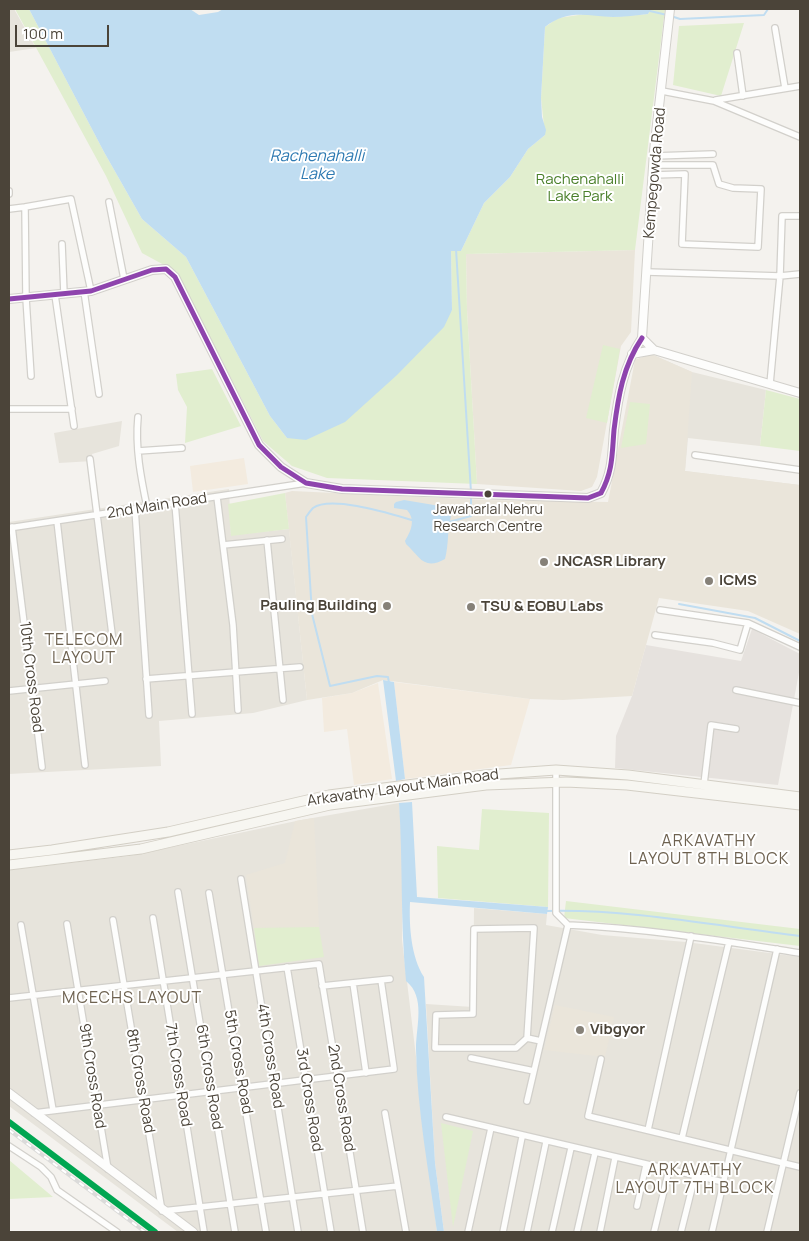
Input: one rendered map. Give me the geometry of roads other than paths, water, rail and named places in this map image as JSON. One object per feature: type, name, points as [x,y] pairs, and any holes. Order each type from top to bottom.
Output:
[{"type":"main road","name":"Arkavathy Layout Main Road","points":[[9,854],[52,850],[168,832],[329,795],[414,784],[556,770],[628,775],[800,797]]},
{"type":"main road","name":"Arkavathy Layout Main Road","points":[[9,865],[142,849],[294,812],[486,785],[556,782],[627,785],[800,805]]},
{"type":"main road","points":[[168,832],[170,843]]},
{"type":"street","name":"Kempegowda Road","points":[[9,299],[88,291],[152,270],[166,270],[175,277],[259,445],[281,467],[306,483],[342,489],[587,498],[601,493],[610,477],[620,394],[632,354],[642,338],[653,165],[670,12]]},
{"type":"street","points":[[775,28],[784,88]]},
{"type":"street","points":[[737,53],[743,96]]},
{"type":"street","points":[[714,101],[800,86]]},
{"type":"street","points":[[662,90],[714,101],[800,136]]},
{"type":"street","points":[[654,156],[714,154]]},
{"type":"street","points":[[653,165],[685,165],[714,165],[719,184],[733,188],[760,189],[758,247],[682,244],[685,165]]},
{"type":"street","points":[[653,175],[685,174]]},
{"type":"street","points":[[9,209],[71,200],[88,291],[100,394]]},
{"type":"street","points":[[109,202],[124,280]]},
{"type":"street","points":[[24,207],[26,298],[31,376]]},
{"type":"street","points":[[770,384],[780,276],[782,216],[800,216]]},
{"type":"street","points":[[62,244],[64,294]]},
{"type":"street","points":[[647,272],[780,276],[800,274]]},
{"type":"street","points":[[55,295],[74,426]]},
{"type":"street","points":[[642,338],[654,350]]},
{"type":"street","points":[[632,354],[654,350],[800,393]]},
{"type":"street","points":[[9,409],[72,409]]},
{"type":"street","points":[[138,418],[138,451],[147,507]]},
{"type":"street","points":[[138,451],[182,448]]},
{"type":"street","points":[[695,455],[800,470]]},
{"type":"street","points":[[90,459],[113,642]]},
{"type":"street","name":"2nd Main Road","points":[[10,527],[306,483]]},
{"type":"street","points":[[217,497],[236,672],[238,710]]},
{"type":"street","points":[[175,503],[192,714]]},
{"type":"street","points":[[135,509],[149,715]]},
{"type":"street","name":"10th Cross Road","points":[[9,520],[42,767]]},
{"type":"street","points":[[57,521],[85,765]]},
{"type":"street","points":[[223,545],[282,539]]},
{"type":"street","points":[[267,540],[283,700]]},
{"type":"street","points":[[660,610],[748,623],[800,647]]},
{"type":"street","points":[[654,636],[713,642],[740,650],[748,623]]},
{"type":"street","points":[[146,679],[300,667]]},
{"type":"street","points":[[9,691],[105,682]]},
{"type":"street","points":[[736,690],[800,703]]},
{"type":"street","points":[[704,784],[711,725],[736,729]]},
{"type":"street","points":[[556,770],[556,913],[568,925],[632,929],[691,936],[800,953]]},
{"type":"street","name":"4th Cross Road","points":[[241,879],[298,1232]]},
{"type":"street","name":"6th Cross Road","points":[[178,892],[234,1232]]},
{"type":"street","name":"5th Cross Road","points":[[209,892],[266,1232]]},
{"type":"street","name":"7th Cross Road","points":[[153,918],[204,1232]]},
{"type":"street","name":"8th Cross Road","points":[[114,920],[162,1211]]},
{"type":"street","name":"9th Cross Road","points":[[67,924],[108,1169]]},
{"type":"street","points":[[21,925],[54,1110]]},
{"type":"street","points":[[527,1100],[568,925]]},
{"type":"street","points":[[534,928],[527,1038],[516,1048],[435,1048],[436,1015],[473,1014],[474,929],[534,928]]},
{"type":"street","points":[[648,1130],[691,936]]},
{"type":"street","points":[[682,1138],[729,942]]},
{"type":"street","points":[[712,1232],[778,949]]},
{"type":"street","name":"2nd Cross Road","points":[[287,967],[319,964],[363,1232]]},
{"type":"street","points":[[9,998],[287,967]]},
{"type":"street","name":"3rd Cross Road","points":[[287,967],[330,1232]]},
{"type":"street","points":[[322,986],[390,979]]},
{"type":"street","points":[[34,1113],[394,1070],[381,980]]},
{"type":"street","points":[[353,983],[366,1073]]},
{"type":"street","points":[[527,1038],[541,1041]]},
{"type":"street","points":[[471,1058],[534,1071]]},
{"type":"street","points":[[601,1059],[588,1116],[800,1167]]},
{"type":"street","points":[[9,1093],[162,1211],[193,1232]]},
{"type":"street","points":[[767,1232],[800,1093]]},
{"type":"street","points":[[385,1113],[406,1232]]},
{"type":"street","points":[[446,1117],[571,1148],[723,1182]]},
{"type":"street","points":[[468,1232],[491,1128]]},
{"type":"street","points":[[503,1232],[522,1136]]},
{"type":"street","points":[[527,1232],[546,1142]]},
{"type":"street","points":[[9,1146],[41,1167],[51,1178],[57,1190],[117,1232]]},
{"type":"street","points":[[552,1232],[571,1148]]},
{"type":"street","points":[[577,1232],[595,1153]]},
{"type":"street","points":[[600,1232],[615,1158]]},
{"type":"street","points":[[637,1206],[646,1164]]},
{"type":"street","points":[[654,1232],[669,1170]]},
{"type":"street","points":[[681,1232],[695,1176]]},
{"type":"street","points":[[162,1211],[398,1186]]},
{"type":"water","name":"Rachenahalli Lake","points":[[29,9],[190,9],[199,15],[218,12],[223,9],[651,9],[648,14],[626,16],[570,16],[553,21],[545,27],[541,98],[542,117],[546,130],[545,135],[528,149],[510,177],[484,203],[461,251],[451,251],[452,310],[444,327],[397,375],[345,422],[306,440],[287,438],[270,416],[186,257],[142,219],[104,152]]},
{"type":"water","points":[[404,500],[446,507],[451,516],[445,559],[432,564],[427,563],[419,558],[406,544],[405,541],[412,526],[410,514],[407,510],[394,508],[396,502]]},
{"type":"water","points":[[383,680],[394,682],[405,779],[396,781]]},
{"type":"water","points":[[412,802],[417,897],[548,907],[547,914],[410,902],[412,941],[416,960],[424,977],[435,1163],[444,1232],[437,1232],[421,1118],[416,1049],[418,1003],[416,995],[406,981],[404,959],[399,803]]},
{"type":"waterway","points":[[671,16],[680,19],[764,15],[768,9]]},
{"type":"waterway","points":[[650,11],[667,15]]},
{"type":"waterway","points":[[456,249],[471,492]]},
{"type":"waterway","points":[[449,522],[471,516],[471,496]]},
{"type":"waterway","points":[[389,683],[388,677],[377,676],[330,686],[312,614],[306,517],[313,508],[333,504],[361,507],[412,520]]},
{"type":"waterway","points":[[679,604],[755,618],[800,641]]},
{"type":"waterway","points":[[547,911],[642,915],[800,936]]},
{"type":"railway","points":[[9,1130],[145,1232]]},
{"type":"place","name":"Jawaharlal Nehru Research Centre","points":[[488,494]]},
{"type":"place","name":"JNCASR Library","points":[[544,562]]},
{"type":"place","name":"ICMS","points":[[709,581]]},
{"type":"place","name":"Pauling Building","points":[[387,606]]},
{"type":"place","name":"TSU & EOBU Labs","points":[[471,607]]},
{"type":"place","name":"Vibgyor","points":[[580,1030]]},
{"type":"district","name":"TELECOM LAYOUT","points":[[84,650]]},
{"type":"district","name":"ARKAVATHY LAYOUT 8TH BLOCK","points":[[709,851]]},
{"type":"district","name":"MCECHS LAYOUT","points":[[132,999]]},
{"type":"district","name":"ARKAVATHY LAYOUT 7TH BLOCK","points":[[695,1180]]},
{"type":"park label","name":"Rachenahalli Lake Park","points":[[580,188]]}]
